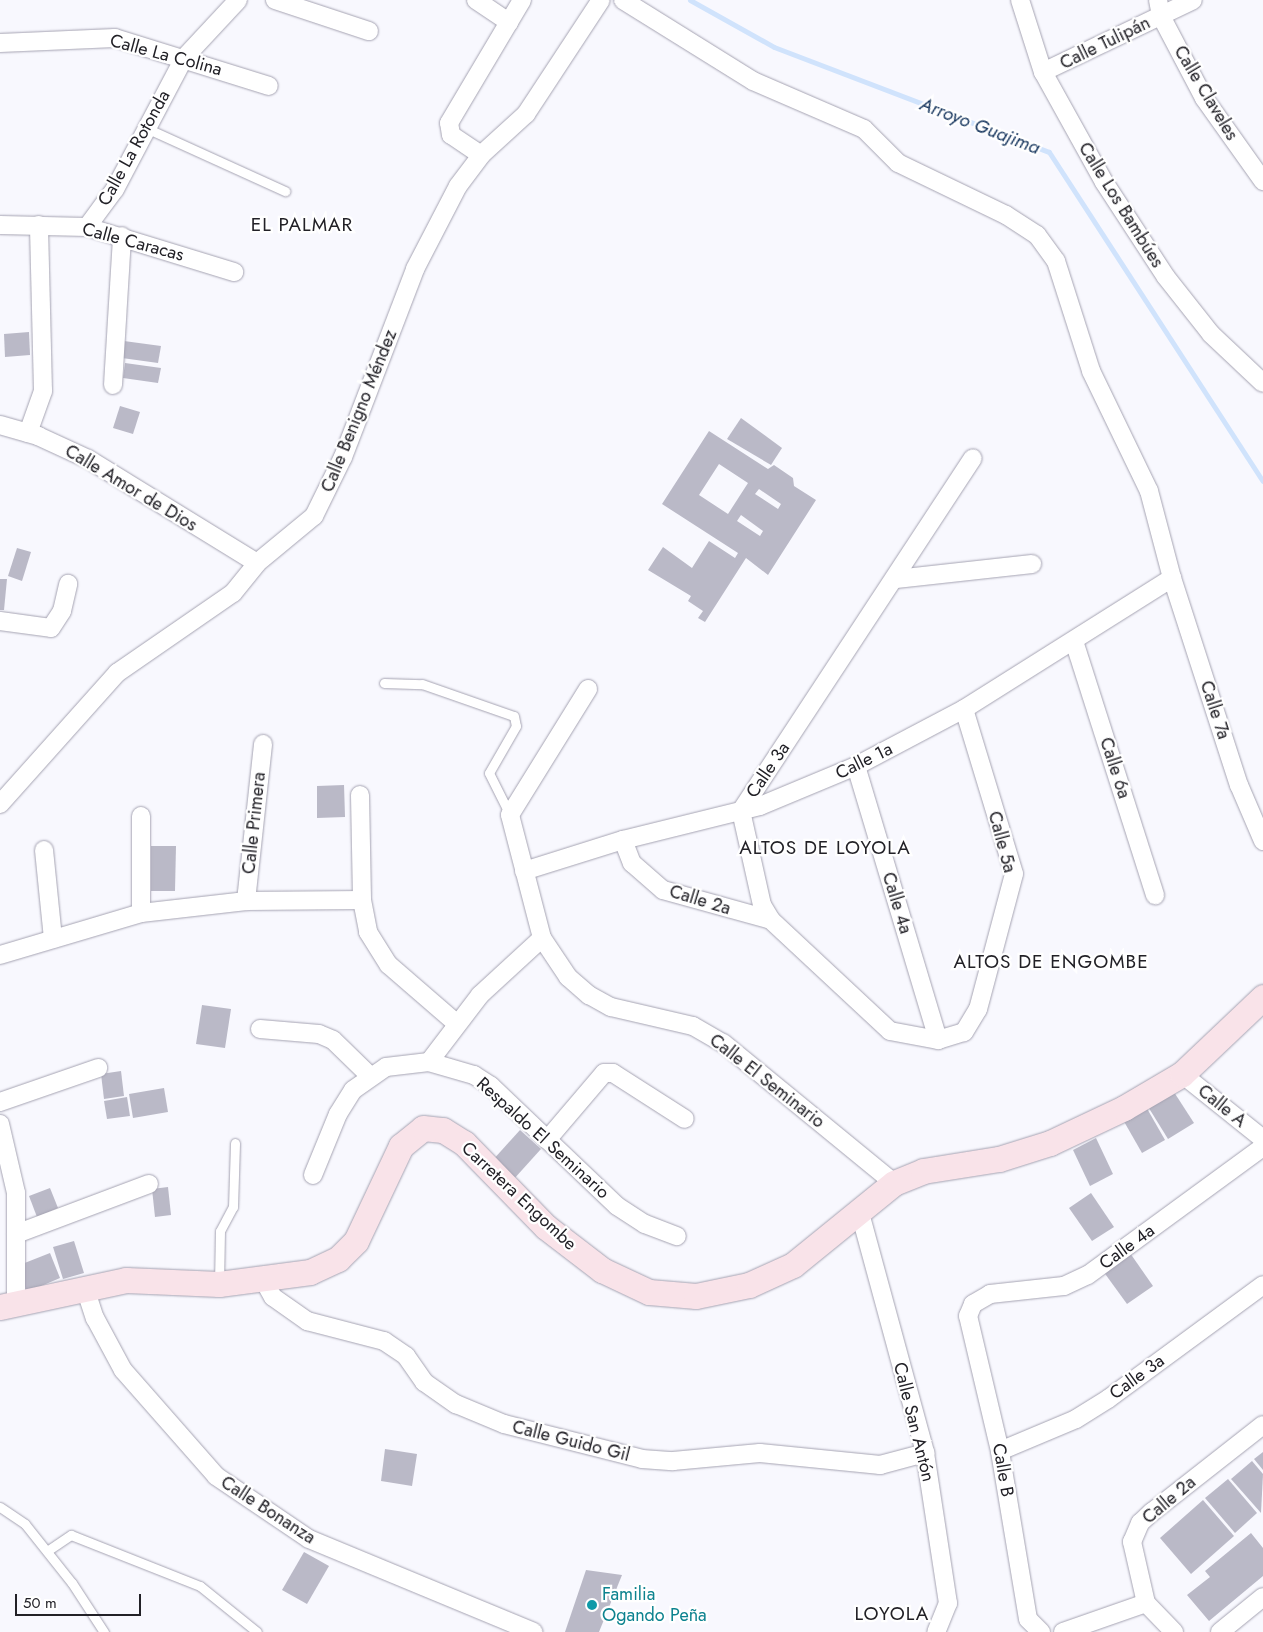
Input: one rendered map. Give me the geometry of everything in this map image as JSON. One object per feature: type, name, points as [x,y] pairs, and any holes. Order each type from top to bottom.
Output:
[{"type":"street","name":"Calle La Rotonda","points":[[87,227],[115,189],[145,128],[184,58],[238,0]]},
{"type":"street","points":[[275,0],[369,31]]},
{"type":"street","points":[[476,0],[509,22]]},
{"type":"street","points":[[481,155],[447,130],[522,0]]},
{"type":"street","points":[[623,0],[753,81],[864,129],[898,163],[1006,215],[1037,235],[1056,261],[1091,371],[1149,490],[1172,578]]},
{"type":"street","name":"Calle Los Bambúes","points":[[1020,0],[1043,72],[1104,182],[1166,277],[1210,334],[1263,383]]},
{"type":"street","name":"Calle Tulipán","points":[[1043,72],[1159,8],[1192,0]]},
{"type":"street","name":"Calle Benigno Méndez","points":[[0,804],[117,673],[233,593],[257,563],[297,533],[329,492],[414,269],[458,186],[481,155],[526,114],[596,1]]},
{"type":"street","name":"Calle Claveles","points":[[1159,8],[1204,98],[1263,181]]},
{"type":"street","name":"Calle La Colina","points":[[0,43],[115,38],[269,86]]},
{"type":"street","name":"Calle Caracas","points":[[0,225],[87,227],[122,236],[234,272]]},
{"type":"street","points":[[28,433],[43,390],[39,225]]},
{"type":"street","points":[[113,385],[122,236]]},
{"type":"street","name":"Calle Amor de Dios","points":[[0,426],[28,433],[88,460],[257,563]]},
{"type":"street","name":"Calle 3a","points":[[938,1040],[890,1031],[771,920],[762,905],[741,811],[896,580],[973,458]]},
{"type":"street","points":[[896,580],[1032,564]]},
{"type":"street","name":"Calle 1a","points":[[524,871],[623,840],[741,811],[856,766],[964,709],[1172,578]]},
{"type":"street","name":"Calle 7a","points":[[1172,578],[1239,785],[1263,841]]},
{"type":"street","points":[[0,621],[51,628],[62,611],[68,584]]},
{"type":"street","name":"Calle 6a","points":[[1074,641],[1155,895]]},
{"type":"street","points":[[510,815],[588,689]]},
{"type":"street","name":"Calle 5a","points":[[938,1040],[964,1032],[978,1009],[1014,874],[964,709]]},
{"type":"street","name":"Calle Primera","points":[[246,901],[263,744]]},
{"type":"street","name":"Calle 4a","points":[[856,766],[938,1040]]},
{"type":"street","points":[[360,795],[362,900],[368,932],[389,965],[456,1022]]},
{"type":"street","name":"Calle El Seminario","points":[[510,815],[542,938],[568,977],[589,995],[611,1007],[693,1026],[723,1043],[894,1182]]},
{"type":"street","points":[[141,816],[141,912]]},
{"type":"street","name":"Calle 2a","points":[[623,840],[632,863],[663,890],[771,920]]},
{"type":"street","points":[[44,850],[53,938]]},
{"type":"street","points":[[0,955],[141,912],[246,901],[362,900]]},
{"type":"street","points":[[429,1062],[456,1022],[542,938]]},
{"type":"street","name":"Carretera Engombe","points":[[8,1305],[126,1280],[219,1284],[264,1281],[310,1272],[338,1259],[356,1241],[401,1146],[423,1128],[444,1130],[464,1143],[546,1227],[602,1270],[649,1292],[696,1296],[749,1285],[793,1265],[860,1213],[894,1182],[923,1171],[999,1159],[1050,1143],[1124,1108],[1182,1074],[1263,997]]},
{"type":"street","points":[[260,1030],[319,1034],[333,1040],[370,1076]]},
{"type":"street","name":"Respaldo El Seminario","points":[[313,1175],[338,1114],[370,1076],[386,1068],[429,1062],[474,1075],[491,1086],[618,1206],[678,1236]]},
{"type":"street","points":[[0,1102],[98,1068]]},
{"type":"street","points":[[548,1140],[604,1073],[613,1073],[685,1118]]},
{"type":"street","name":"Calle A","points":[[1182,1074],[1263,1139]]},
{"type":"street","points":[[0,1124],[16,1193],[16,1234],[8,1305]]},
{"type":"street","name":"Calle 4a","points":[[973,1304],[990,1294],[1064,1286],[1088,1275],[1263,1147]]},
{"type":"street","points":[[16,1234],[149,1184]]},
{"type":"street","name":"Calle San Antón","points":[[860,1213],[925,1453],[948,1603],[936,1632]]},
{"type":"street","name":"Calle Guido Gil","points":[[264,1281],[273,1297],[307,1321],[365,1333],[384,1342],[406,1356],[424,1382],[456,1404],[504,1424],[642,1459],[672,1461],[760,1453],[880,1465],[925,1453]]},
{"type":"street","name":"Calle 3a","points":[[1000,1451],[1084,1414],[1263,1285]]},
{"type":"street","name":"Calle Bonanza","points":[[85,1288],[95,1318],[123,1370],[216,1476],[309,1539],[534,1632]]},
{"type":"street","name":"Calle B","points":[[973,1304],[968,1316],[1000,1451],[1028,1619],[1042,1632]]},
{"type":"street","name":"Calle 2a","points":[[1146,1603],[1132,1542],[1140,1523],[1263,1425]]},
{"type":"street","points":[[1220,1632],[1263,1596]]},
{"type":"street","points":[[1063,1632],[1146,1603],[1174,1632]]},
{"type":"lane","points":[[145,128],[284,191]]},
{"type":"lane","points":[[384,683],[422,684],[514,716],[516,726],[489,772],[510,815]]},
{"type":"lane","points":[[219,1284],[220,1231],[233,1207],[235,1143]]},
{"type":"lane","points":[[0,1508],[25,1524],[47,1551],[104,1632]]},
{"type":"lane","points":[[47,1551],[71,1535],[200,1586],[256,1632]]},
{"type":"building","points":[[29,332],[30,355],[5,357],[4,334]]},
{"type":"building","points":[[124,341],[161,346],[158,363],[122,358]]},
{"type":"building","points":[[125,363],[161,368],[158,383],[123,378]]},
{"type":"building","points":[[120,406],[140,412],[133,434],[113,428]]},
{"type":"building","points":[[741,418],[782,448],[771,465],[727,439]]},
{"type":"building","points":[[709,431],[768,469],[774,465],[793,478],[794,486],[816,500],[768,575],[746,558],[705,622],[698,618],[703,611],[688,601],[691,596],[648,570],[663,547],[692,568],[709,541],[735,558],[738,553],[662,504]],"holes":[[[719,464],[748,483],[728,514],[699,495]],[[759,489],[781,504],[778,509],[755,494]],[[741,515],[763,531],[760,536],[737,521]]]},
{"type":"building","points":[[17,548],[31,552],[22,581],[8,576]]},
{"type":"building","points":[[0,579],[7,579],[4,610],[0,610]]},
{"type":"building","points":[[344,785],[345,817],[317,818],[317,786]]},
{"type":"building","points":[[151,846],[176,846],[175,891],[151,891]]},
{"type":"building","points":[[202,1005],[231,1009],[225,1048],[196,1044]]},
{"type":"building","points":[[121,1071],[124,1096],[104,1099],[101,1074]]},
{"type":"building","points":[[164,1088],[168,1112],[133,1118],[129,1094]]},
{"type":"building","points":[[1172,1089],[1194,1123],[1168,1139],[1147,1105]]},
{"type":"building","points":[[127,1097],[130,1116],[107,1119],[104,1101]]},
{"type":"building","points":[[1145,1105],[1165,1140],[1142,1153],[1122,1118]]},
{"type":"building","points":[[520,1130],[541,1149],[513,1180],[492,1161]]},
{"type":"building","points":[[1096,1138],[1113,1174],[1090,1186],[1073,1150]]},
{"type":"building","points":[[168,1187],[171,1215],[155,1217],[152,1189]]},
{"type":"building","points":[[50,1188],[58,1208],[37,1217],[29,1196]]},
{"type":"building","points":[[1091,1193],[1114,1227],[1092,1241],[1069,1208]]},
{"type":"building","points":[[74,1241],[84,1273],[63,1279],[53,1247]]},
{"type":"building","points":[[50,1253],[60,1278],[27,1292],[17,1266]]},
{"type":"building","points":[[1130,1253],[1153,1286],[1127,1304],[1103,1271]]},
{"type":"building","points":[[385,1449],[417,1454],[412,1486],[381,1481]]},
{"type":"building","points":[[1263,1452],[1263,1470],[1254,1459]]},
{"type":"building","points":[[1252,1461],[1263,1474],[1261,1513],[1231,1479]]},
{"type":"building","points":[[1228,1479],[1257,1513],[1235,1533],[1205,1498]]},
{"type":"building","points":[[1203,1500],[1234,1536],[1191,1574],[1160,1538]]},
{"type":"building","points":[[1251,1533],[1263,1548],[1263,1576],[1209,1621],[1187,1595],[1210,1577],[1205,1571]]},
{"type":"building","points":[[304,1552],[329,1566],[307,1604],[282,1590]]},
{"type":"building","name":"Familia Ogando Peña","points":[[586,1570],[622,1575],[599,1632],[565,1632]]},
{"type":"waterway","name":"Arroyo Guajima","points":[[690,0],[774,47],[1049,152],[1263,481]]},
{"type":"place","name":"Familia Ogando Peña","points":[[592,1605]]},
{"type":"district","name":"EL PALMAR","points":[[302,225]]},
{"type":"district","name":"ALTOS DE LOYOLA","points":[[825,848]]},
{"type":"district","name":"ALTOS DE ENGOMBE","points":[[1051,962]]},
{"type":"district","name":"LOYOLA","points":[[892,1614]]}]
